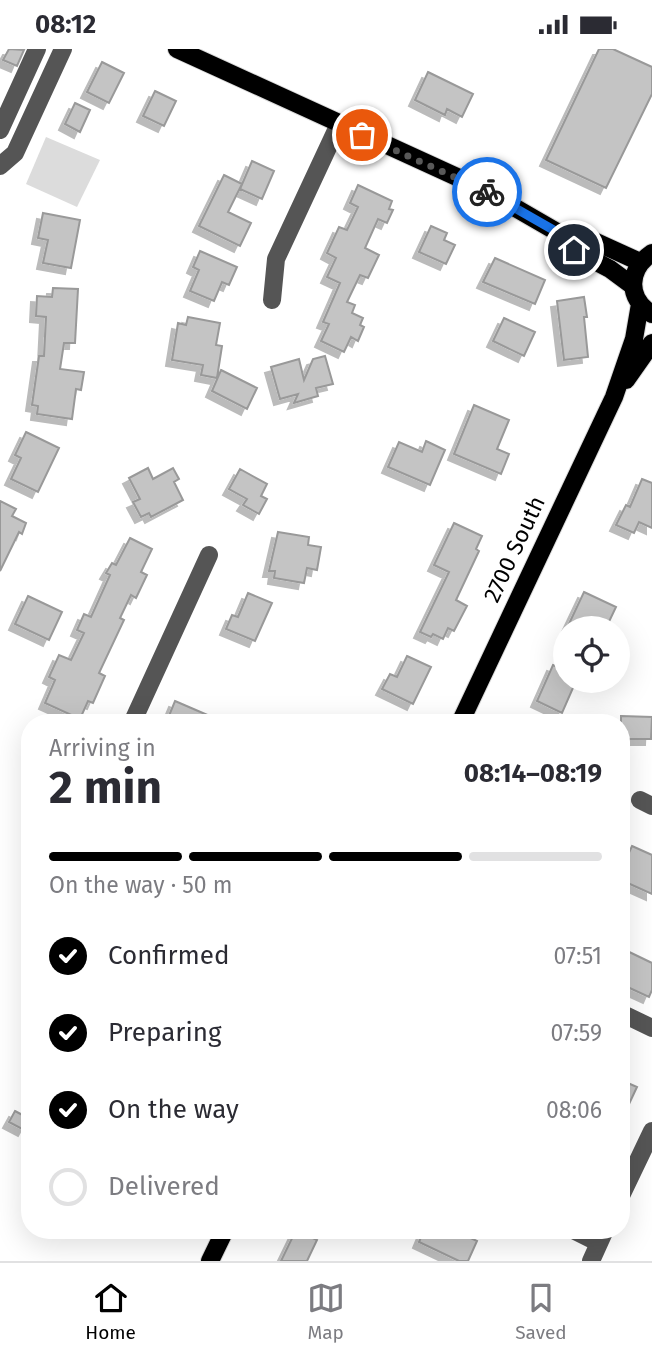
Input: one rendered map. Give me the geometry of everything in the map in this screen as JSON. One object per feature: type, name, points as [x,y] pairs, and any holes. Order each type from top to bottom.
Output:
[{"type":"main road","points":[[177,49],[481,188],[564,236],[574,250],[610,269],[633,286],[646,309],[614,397]]},
{"type":"main road","points":[[564,236],[585,237],[646,258],[634,276],[633,286]]},
{"type":"main road","points":[[614,397],[652,344]]},
{"type":"main road","name":"2700 South","points":[[464,714],[552,523],[614,397]]},
{"type":"main road","points":[[210,1261],[221,1239]]},
{"type":"street","points":[[0,130],[37,49]]},
{"type":"street","points":[[0,166],[15,153],[63,49]]},
{"type":"street","points":[[272,300],[276,259],[339,124]]},
{"type":"street","points":[[136,714],[209,555]]},
{"type":"street","points":[[630,1017],[652,1028]]},
{"type":"street","points":[[630,1177],[652,1131]]},
{"type":"street","points":[[591,1261],[601,1239]]},
{"type":"shaded area","points":[[46,137],[100,160],[77,207],[26,184]]},
{"type":"building","points":[[9,49],[24,50],[17,66],[3,60]]},
{"type":"building","points":[[599,49],[613,49],[652,67],[652,94],[606,188],[546,160]]},
{"type":"building","points":[[102,62],[124,73],[109,103],[87,92]]},
{"type":"building","points":[[428,72],[473,94],[462,117],[447,109],[445,115],[415,100]]},
{"type":"building","points":[[155,91],[176,101],[164,126],[143,116]]},
{"type":"building","points":[[75,103],[90,110],[80,132],[65,124]]},
{"type":"building","points":[[252,161],[274,171],[262,199],[240,189]]},
{"type":"building","points":[[224,175],[242,184],[228,212],[251,223],[240,246],[199,226]]},
{"type":"building","points":[[358,185],[392,201],[389,209],[393,210],[387,223],[378,219],[365,248],[379,255],[368,278],[360,275],[347,302],[355,305],[352,313],[363,318],[360,325],[364,327],[358,341],[351,337],[344,352],[321,341],[329,324],[323,322],[340,283],[327,277],[336,258],[327,253],[339,227],[347,230],[358,207],[350,203]]},
{"type":"building","points":[[43,213],[80,220],[71,268],[43,263],[48,240],[38,238]]},
{"type":"building","points":[[431,226],[447,233],[444,240],[455,245],[446,264],[419,252]]},
{"type":"building","points":[[200,251],[237,267],[229,285],[222,282],[214,301],[190,291],[199,270],[193,267]]},
{"type":"building","points":[[495,258],[545,280],[535,304],[483,282]]},
{"type":"building","points":[[53,288],[78,289],[75,343],[64,343],[60,369],[84,372],[81,390],[76,389],[72,419],[37,414],[38,406],[32,405],[39,356],[44,356],[46,317],[36,316],[37,296],[52,297]]},
{"type":"building","points":[[584,297],[588,357],[564,360],[557,301]]},
{"type":"building","points":[[188,317],[220,323],[216,345],[222,346],[217,378],[201,375],[203,365],[172,360],[178,323],[186,325]]},
{"type":"building","points":[[504,318],[535,332],[524,356],[493,341]]},
{"type":"building","points":[[325,356],[333,384],[316,388],[318,396],[294,403],[298,394],[280,399],[271,367],[299,359],[304,380],[313,359]]},
{"type":"building","points":[[221,370],[257,388],[247,409],[212,391]]},
{"type":"building","points":[[474,405],[509,420],[497,449],[509,454],[501,474],[454,454]]},
{"type":"building","points":[[26,432],[59,448],[38,492],[11,479],[21,458],[15,455]]},
{"type":"building","points":[[426,441],[445,450],[430,485],[388,467],[399,442],[422,452]]},
{"type":"building","points":[[148,468],[153,479],[173,468],[179,479],[174,482],[183,500],[151,517],[149,513],[141,517],[133,502],[140,499],[129,478]]},
{"type":"building","points":[[240,469],[267,484],[261,496],[267,499],[259,514],[243,505],[247,499],[229,489]]},
{"type":"building","points":[[642,479],[652,483],[652,528],[639,522],[634,533],[616,525],[626,505],[630,507]]},
{"type":"building","points":[[0,501],[16,509],[12,516],[26,523],[0,571]]},
{"type":"building","points":[[454,523],[482,536],[476,549],[479,551],[456,600],[467,606],[454,631],[448,628],[443,639],[420,632],[449,572],[434,565]]},
{"type":"building","points":[[278,532],[309,537],[308,545],[321,547],[317,570],[307,568],[304,583],[274,578],[275,571],[269,571]]},
{"type":"building","points":[[130,538],[152,549],[141,572],[147,575],[136,598],[131,595],[120,618],[124,620],[99,673],[105,676],[93,703],[88,701],[82,714],[69,714],[45,703],[55,680],[49,677],[59,655],[71,660],[84,633],[77,630],[84,614],[91,617],[110,575],[106,573],[112,563],[116,565]]},
{"type":"building","points":[[584,592],[616,607],[612,616],[573,616]]},
{"type":"building","points":[[248,593],[272,603],[255,641],[226,629],[232,615],[238,617]]},
{"type":"building","points":[[28,596],[62,612],[49,640],[15,624]]},
{"type":"building","points":[[407,656],[431,667],[413,704],[382,689],[390,674],[397,677]]},
{"type":"building","points":[[553,665],[553,693],[571,693],[562,713],[537,701]]},
{"type":"building","points":[[175,701],[205,714],[170,714]]},
{"type":"building","points":[[630,716],[652,717],[651,739],[630,739]]},
{"type":"building","points":[[632,846],[652,855],[652,894],[630,884]]},
{"type":"building","points":[[630,952],[652,963],[652,990],[649,997],[630,988]]},
{"type":"building","points":[[630,1084],[637,1087],[630,1102]]},
{"type":"building","points":[[15,1111],[21,1114],[21,1128],[9,1122]]},
{"type":"building","points":[[292,1239],[317,1240],[307,1261],[281,1261]]},
{"type":"building","points":[[420,1239],[477,1241],[468,1261],[459,1261],[419,1242]]},
{"type":"way so far","points":[[362,135],[487,192]]},
{"type":"route","points":[[487,192],[564,236],[574,250]]}]
